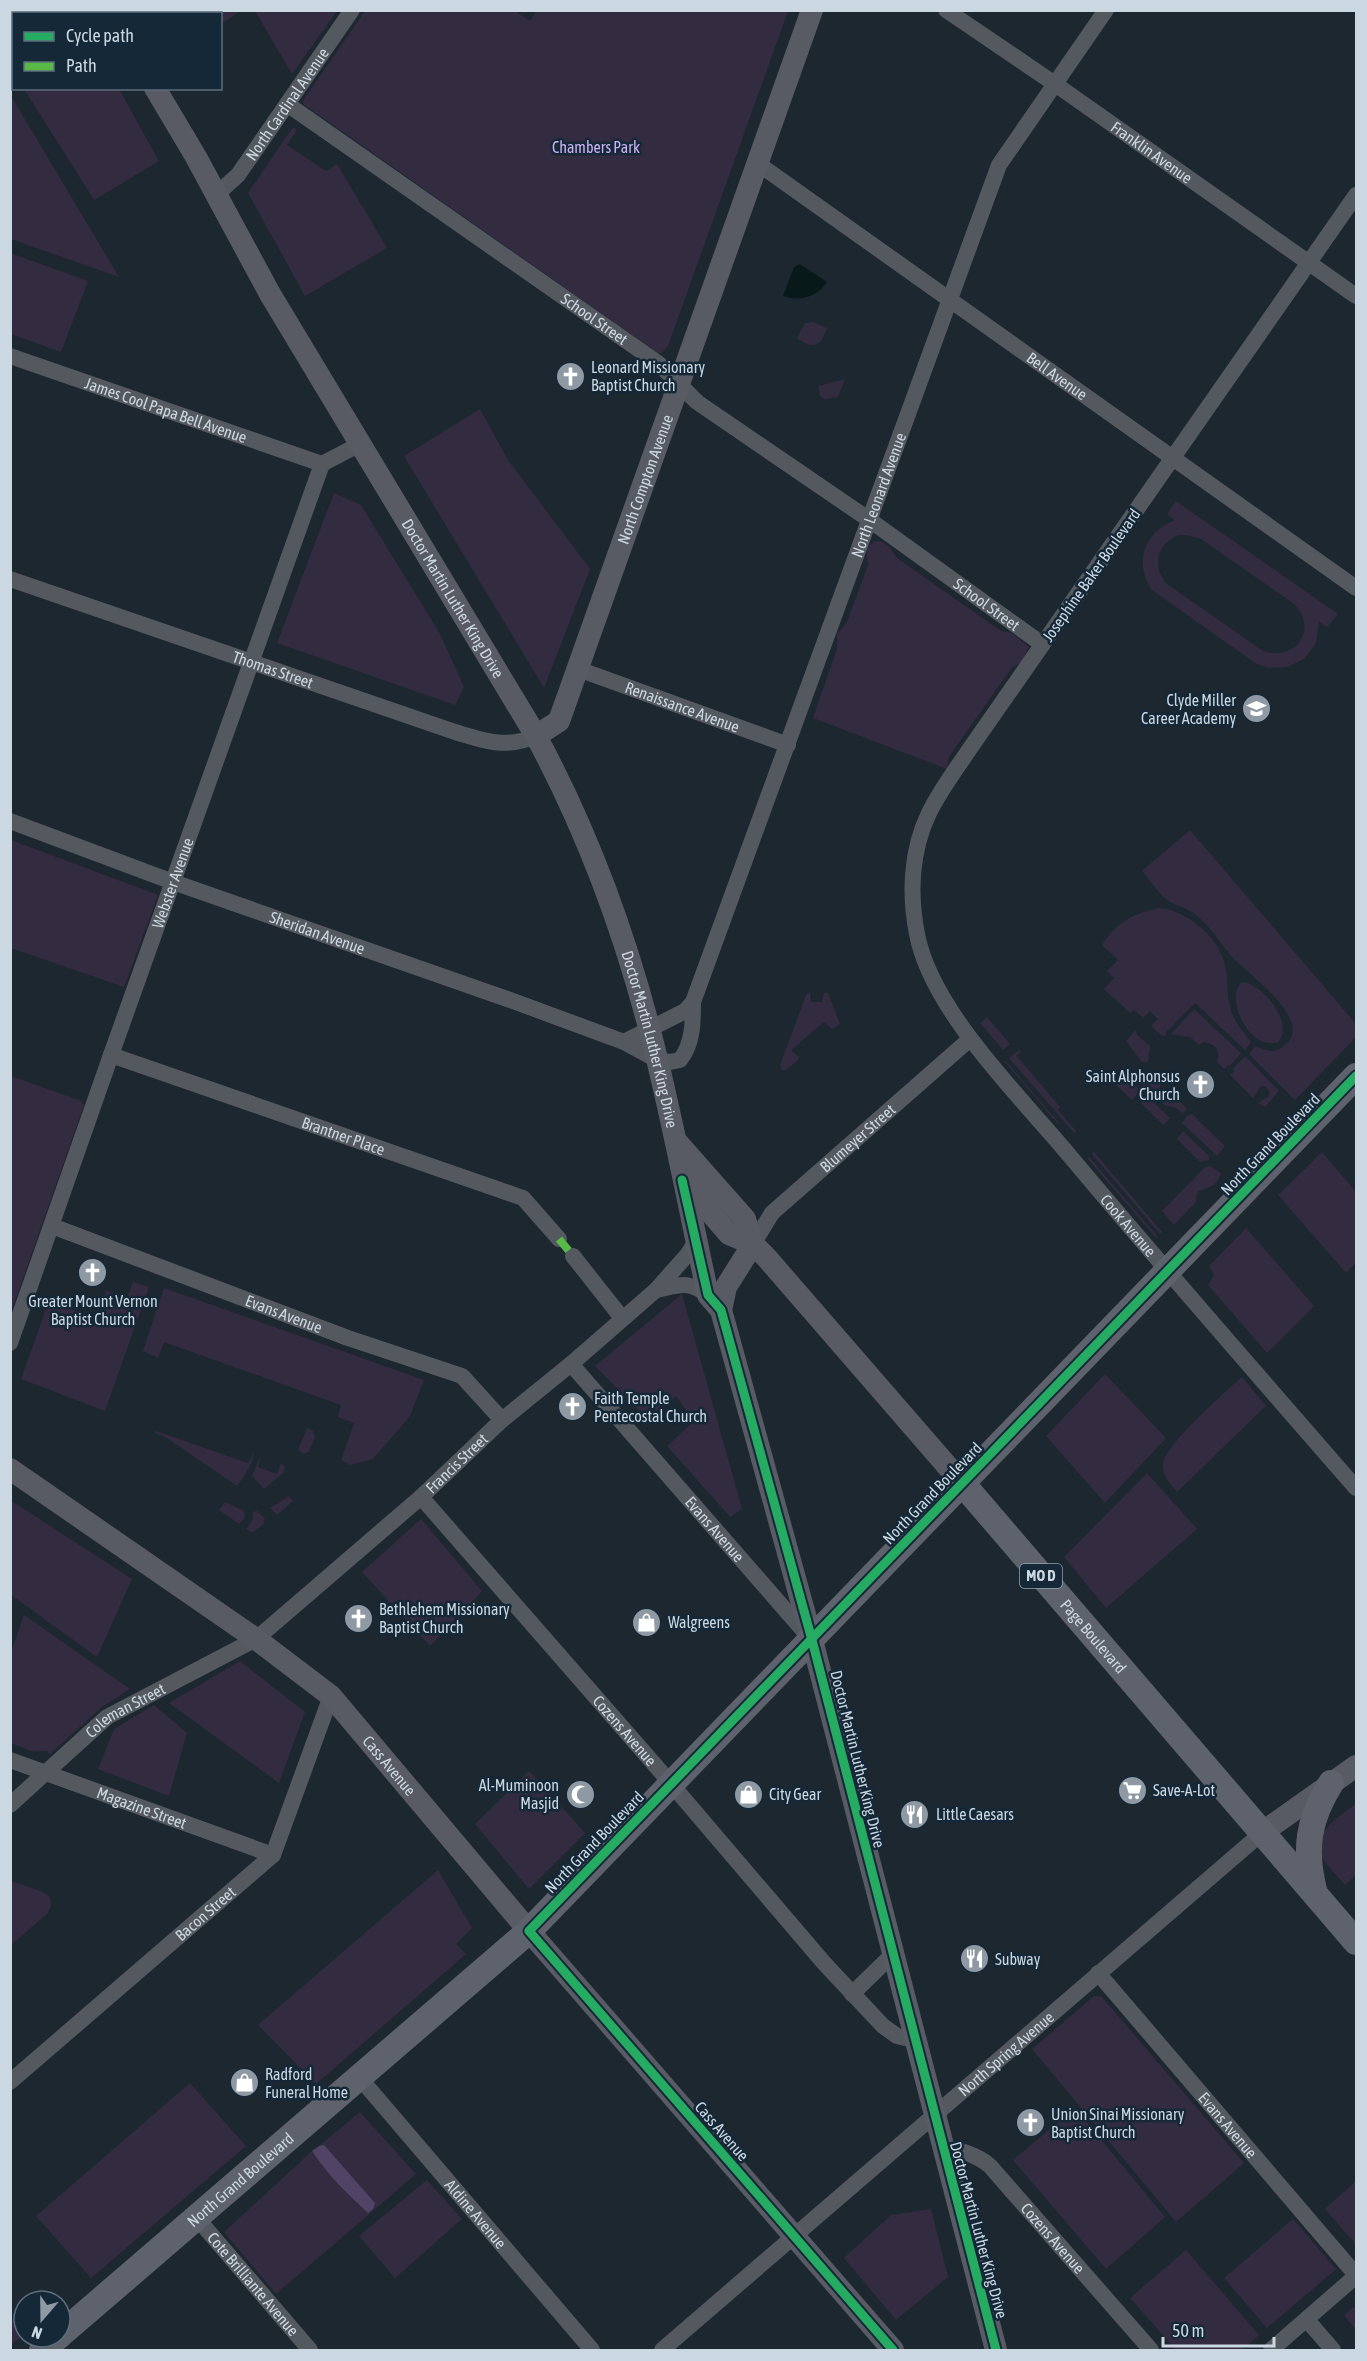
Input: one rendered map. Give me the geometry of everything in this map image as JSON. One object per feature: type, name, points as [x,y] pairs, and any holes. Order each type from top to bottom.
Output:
[{"type":"main road","name":"North Compton Avenue","points":[[536,736],[559,721],[812,10]]},
{"type":"main road","name":"Doctor Martin Luther King Drive","points":[[156,90],[270,294],[536,736],[564,789],[585,837],[627,952],[649,1028],[696,1241],[812,1640],[996,2350]]},
{"type":"main road","name":"North Grand Boulevard","points":[[72,2325],[529,1930],[1167,1271],[1354,1084]]},
{"type":"main road","name":"Doctor Martin Luther King Drive","points":[[675,1139],[745,1219],[753,1244]]},
{"type":"main road","name":"Page Boulevard","points":[[682,1180],[729,1234],[753,1244],[1356,1942]]},
{"type":"main road","points":[[715,1303],[753,1244]]},
{"type":"main road","name":"Cass Avenue","points":[[10,1469],[256,1639],[331,1696],[529,1930],[893,2350]]},
{"type":"main road","name":"North Spring Avenue","points":[[1263,1832],[1356,1766]]},
{"type":"main road","points":[[1315,1894],[1308,1867],[1308,1847],[1318,1809],[1331,1784]]},
{"type":"street","name":"North Cardinal Avenue","points":[[216,195],[238,174],[352,10]]},
{"type":"street","name":"Franklin Avenue","points":[[946,10],[1356,296]]},
{"type":"street","name":"North Leonard Avenue","points":[[657,1060],[670,1062],[680,1060],[685,1054],[692,1028],[693,1002],[871,522],[999,165],[1106,10]]},
{"type":"street","name":"School Street","points":[[287,104],[658,363],[702,406],[871,522],[1042,644]]},
{"type":"street","name":"Bell Avenue","points":[[757,163],[1356,588]]},
{"type":"street","name":"Josephine Baker Boulevard","points":[[934,982],[917,936],[911,889],[917,850],[929,813],[970,747],[1356,195]]},
{"type":"street","name":"James Cool Papa Bell Avenue","points":[[10,356],[322,464]]},
{"type":"street","points":[[322,464],[360,444]]},
{"type":"street","name":"Webster Avenue","points":[[10,1343],[322,464]]},
{"type":"street","name":"Thomas Street","points":[[10,579],[480,740],[515,744],[536,736]]},
{"type":"street","name":"Renaissance Avenue","points":[[578,669],[788,745]]},
{"type":"street","name":"Sheridan Avenue","points":[[10,820],[173,882],[624,1042],[657,1060]]},
{"type":"street","name":"Cook Avenue","points":[[934,982],[970,1039],[1167,1271],[1356,1488]]},
{"type":"street","points":[[624,1042],[685,1011],[693,1002]]},
{"type":"street","name":"Blumeyer Street","points":[[753,1244],[772,1213],[970,1039]]},
{"type":"street","name":"Brantner Place","points":[[111,1055],[523,1198],[559,1239]]},
{"type":"street","name":"Evans Avenue","points":[[52,1226],[348,1338],[462,1376],[502,1420]]},
{"type":"street","name":"Francis Street","points":[[256,1639],[421,1497],[502,1420],[656,1290],[688,1254],[696,1241]]},
{"type":"street","points":[[573,1256],[622,1318]]},
{"type":"street","name":"Francis Street","points":[[656,1290],[687,1284],[695,1286],[715,1303]]},
{"type":"street","name":"Evans Avenue","points":[[571,1364],[812,1640]]},
{"type":"street","name":"Cozens Avenue","points":[[421,1497],[852,1994],[883,2026],[897,2036],[914,2040]]},
{"type":"street","name":"Coleman Street","points":[[10,1805],[47,1774],[106,1718],[256,1639]]},
{"type":"street","name":"Bacon Street","points":[[10,2082],[273,1855],[331,1696]]},
{"type":"street","name":"Magazine Street","points":[[10,1760],[273,1855]]},
{"type":"street","name":"North Spring Avenue","points":[[662,2350],[1263,1832]]},
{"type":"street","points":[[852,1994],[892,1955]]},
{"type":"street","name":"Evans Avenue","points":[[1098,1973],[1356,2275]]},
{"type":"street","name":"Aldine Avenue","points":[[359,2077],[592,2350]]},
{"type":"street","name":"Cozens Avenue","points":[[942,2147],[965,2152],[984,2160],[1151,2350]]},
{"type":"street","name":"Cote Brilliante Avenue","points":[[196,2217],[310,2350]]},
{"type":"street","points":[[1271,2350],[1356,2275]]},
{"type":"street","points":[[1306,2320],[1333,2350]]},
{"type":"green space","points":[[11,10],[75,10],[76,12],[12,12],[12,70]]},
{"type":"green space","points":[[242,10],[222,23],[222,12],[145,11]]},
{"type":"green space","name":"Chambers Park","points":[[537,10],[788,11],[668,346],[662,353],[658,353],[303,104],[304,99],[365,11],[515,11],[530,21]]},
{"type":"green space","points":[[255,11],[337,11],[292,74]]},
{"type":"green space","points":[[25,90],[120,90],[159,161],[94,200]]},
{"type":"green space","points":[[11,96],[119,277],[11,239]]},
{"type":"green space","points":[[293,127],[297,130],[287,145],[326,171],[337,164],[387,248],[305,296],[248,193]]},
{"type":"green space","points":[[10,253],[88,281],[61,352],[11,334]]},
{"type":"green space","points":[[813,322],[827,328],[822,339],[815,345],[807,344],[797,338],[805,323]]},
{"type":"green space","points":[[845,379],[838,397],[825,399],[820,396],[818,386]]},
{"type":"green space","points":[[480,409],[508,460],[590,569],[544,688],[404,456]]},
{"type":"green space","points":[[334,493],[361,505],[440,634],[464,687],[455,705],[277,643]]},
{"type":"green space","points":[[1176,501],[1338,614],[1327,627],[1319,622],[1316,643],[1304,659],[1287,667],[1269,668],[1255,663],[1152,590],[1146,580],[1143,559],[1145,549],[1156,532],[1175,520],[1167,514]],"holes":[[[1179,535],[1201,539],[1294,604],[1304,623],[1304,633],[1294,648],[1275,653],[1263,651],[1167,584],[1159,570],[1161,549]]]},
{"type":"green space","points":[[875,541],[886,544],[897,558],[1001,631],[1012,633],[1029,647],[1021,663],[1012,667],[949,757],[947,769],[813,718],[837,649],[837,634],[847,622],[868,565],[868,549]]},
{"type":"green space","points":[[1190,830],[1356,1024],[1356,1037],[1295,1100],[1249,1054],[1255,1046],[1268,1051],[1277,1050],[1291,1038],[1292,1026],[1287,1014],[1266,988],[1234,959],[1201,919],[1189,910],[1166,899],[1142,871]]},
{"type":"green space","points":[[11,840],[158,895],[124,987],[11,948]]},
{"type":"green space","points":[[1162,908],[1183,915],[1203,929],[1218,948],[1226,969],[1231,1011],[1251,1042],[1245,1050],[1195,1003],[1166,1032],[1166,1035],[1162,1036],[1151,1026],[1158,1019],[1150,1011],[1143,1018],[1134,1010],[1130,1013],[1104,989],[1114,978],[1107,971],[1118,960],[1102,945],[1127,919],[1143,912]]},
{"type":"green space","points":[[1242,982],[1258,989],[1274,1005],[1282,1025],[1282,1034],[1278,1042],[1267,1043],[1258,1039],[1242,1021],[1236,999],[1237,989]]},
{"type":"green space","points":[[810,992],[811,1002],[822,1002],[824,993],[828,993],[840,1024],[832,1029],[824,1022],[791,1050],[799,1057],[798,1060],[786,1070],[782,1070],[780,1065],[806,995]]},
{"type":"green space","points":[[1194,1009],[1241,1053],[1230,1066],[1224,1069],[1217,1062],[1218,1051],[1212,1044],[1204,1042],[1199,1045],[1190,1037],[1171,1034]]},
{"type":"green space","points":[[987,1017],[1010,1044],[1003,1050],[980,1023]]},
{"type":"green space","points":[[1136,1030],[1137,1035],[1150,1046],[1148,1062],[1142,1062],[1126,1041]]},
{"type":"green space","points":[[1019,1050],[1021,1052],[1016,1055],[1060,1107],[1058,1110],[1076,1131],[1074,1133],[1009,1058]]},
{"type":"green space","points":[[1246,1057],[1279,1091],[1265,1107],[1258,1103],[1269,1096],[1269,1090],[1265,1086],[1260,1087],[1253,1098],[1230,1075]]},
{"type":"green space","points":[[1005,1062],[1059,1123],[1058,1124]]},
{"type":"green space","points":[[1149,1073],[1161,1084],[1161,1096],[1170,1103],[1179,1100],[1187,1109],[1183,1113],[1174,1107],[1164,1105],[1140,1083]]},
{"type":"green space","points":[[1124,1075],[1140,1091],[1132,1100],[1115,1084]]},
{"type":"green space","points":[[11,1076],[81,1101],[84,1105],[11,1312]]},
{"type":"green space","points":[[1150,1099],[1170,1118],[1163,1125],[1140,1102]]},
{"type":"green space","points":[[1192,1114],[1225,1146],[1217,1156],[1182,1123],[1187,1116]]},
{"type":"green space","points":[[1183,1131],[1209,1156],[1209,1160],[1200,1162],[1177,1139]]},
{"type":"green space","points":[[1094,1152],[1162,1232],[1160,1234],[1092,1154]]},
{"type":"green space","points":[[1322,1152],[1356,1192],[1356,1262],[1346,1273],[1278,1195]]},
{"type":"green space","points":[[1089,1157],[1158,1237],[1156,1238],[1087,1158]]},
{"type":"green space","points":[[1210,1166],[1221,1173],[1218,1181],[1199,1191],[1196,1202],[1174,1225],[1162,1211],[1205,1167]]},
{"type":"green space","points":[[1246,1228],[1314,1306],[1267,1353],[1208,1285],[1214,1275],[1209,1266]]},
{"type":"green space","points":[[133,1282],[149,1287],[105,1411],[21,1379],[49,1301],[96,1319],[106,1291],[127,1298]]},
{"type":"green space","points":[[164,1288],[424,1380],[410,1416],[373,1459],[350,1465],[341,1460],[354,1423],[338,1417],[341,1405],[164,1342],[158,1358],[143,1351]]},
{"type":"green space","points":[[682,1294],[742,1509],[730,1517],[667,1446],[694,1421],[676,1396],[648,1420],[595,1366]]},
{"type":"green space","points":[[1105,1374],[1166,1438],[1105,1503],[1046,1436]]},
{"type":"green space","points":[[1242,1377],[1266,1406],[1177,1492],[1164,1472],[1163,1464],[1166,1455],[1197,1419]]},
{"type":"green space","points":[[307,1428],[313,1431],[315,1437],[309,1452],[304,1454],[298,1450]]},
{"type":"green space","points":[[156,1431],[248,1463],[254,1452],[253,1457],[248,1470],[237,1486],[167,1438],[155,1433]]},
{"type":"green space","points":[[261,1455],[258,1467],[277,1474],[281,1463],[285,1467],[283,1473],[264,1489],[252,1476]]},
{"type":"green space","points":[[1147,1473],[1197,1529],[1106,1608],[1064,1557]]},
{"type":"green space","points":[[289,1496],[293,1501],[277,1515],[270,1508]]},
{"type":"green space","points":[[10,1500],[132,1579],[97,1657],[11,1595]]},
{"type":"green space","points":[[225,1502],[244,1511],[245,1517],[239,1524],[219,1510]]},
{"type":"green space","points":[[257,1511],[265,1519],[263,1521],[265,1523],[252,1533],[246,1529],[253,1519],[253,1512]]},
{"type":"green space","points":[[421,1519],[482,1591],[430,1646],[362,1572]]},
{"type":"green space","points":[[24,1615],[130,1689],[102,1707],[50,1754],[47,1751],[31,1751],[11,1743],[11,1652]]},
{"type":"green space","points":[[240,1661],[305,1712],[279,1783],[169,1703]]},
{"type":"green space","points":[[154,1705],[187,1733],[169,1796],[98,1769],[114,1729]]},
{"type":"green space","points":[[529,1771],[585,1833],[529,1889],[475,1824]]},
{"type":"green space","points":[[1356,1804],[1356,1875],[1345,1885],[1325,1863],[1319,1847],[1320,1839],[1336,1819]]},
{"type":"green space","points":[[438,1870],[472,1928],[456,1944],[466,1954],[316,2084],[258,2025]]},
{"type":"green space","points":[[11,1881],[43,1892],[50,1897],[51,1906],[47,1914],[11,1945]]},
{"type":"green space","points":[[1094,1996],[1102,1997],[1244,2163],[1176,2222],[1032,2049]]},
{"type":"green space","points":[[190,2083],[246,2146],[91,2278],[36,2216]]},
{"type":"green space","points":[[1075,2108],[1165,2217],[1106,2269],[1013,2160]]},
{"type":"green space","points":[[360,2112],[416,2174],[276,2294],[224,2232],[312,2151],[354,2201],[368,2212],[324,2145],[319,2146]]},
{"type":"green space","points":[[427,2180],[462,2219],[395,2278],[359,2236]]},
{"type":"green space","points":[[1356,2181],[1356,2245],[1325,2209]]},
{"type":"green space","points":[[931,2209],[948,2277],[896,2320],[844,2258],[891,2215]]},
{"type":"green space","points":[[1293,2219],[1336,2269],[1267,2328],[1224,2278]]},
{"type":"green space","points":[[1186,2250],[1259,2335],[1242,2350],[1176,2350],[1130,2298]]},
{"type":"green space","points":[[1356,2305],[1356,2330],[1344,2315]]},
{"type":"green space","points":[[11,2318],[12,2344],[10,2345]]},
{"type":"shaded area","points":[[800,264],[827,282],[808,297],[783,296],[794,267]]},
{"type":"shaded area","points":[[324,2145],[375,2203],[373,2209],[368,2213],[338,2184],[312,2151]]},
{"type":"marked path","points":[[559,1239],[573,1256]]},
{"type":"cycle path","points":[[893,2350],[529,1931],[1356,1076]]},
{"type":"cycle path","points":[[682,1180],[708,1295],[721,1310],[812,1640],[996,2350]]},
{"type":"place","name":"Leonard Missionary Baptist Church","points":[[570,376]]},
{"type":"place","name":"Clyde Miller Career Academy","points":[[1257,709]]},
{"type":"place","name":"Saint Alphonsus Church","points":[[1201,1085]]},
{"type":"place","name":"Greater Mount Vernon Baptist Church","points":[[93,1273]]},
{"type":"place","name":"Faith Temple Pentecostal Church","points":[[573,1407]]},
{"type":"place","name":"Bethlehem Missionary Baptist Church","points":[[358,1618]]},
{"type":"place","name":"Walgreens","points":[[647,1622]]},
{"type":"place","name":"Save-A-Lot","points":[[1132,1790]]},
{"type":"place","name":"Al-Muminoon Masjid","points":[[580,1794]]},
{"type":"place","name":"City Gear","points":[[748,1794]]},
{"type":"place","name":"Little Caesars","points":[[915,1814]]},
{"type":"place","name":"Subway","points":[[974,1959]]},
{"type":"place","name":"Radford Funeral Home","points":[[244,2083]]},
{"type":"place","name":"Union Sinai Missionary Baptist Church","points":[[1030,2123]]}]
